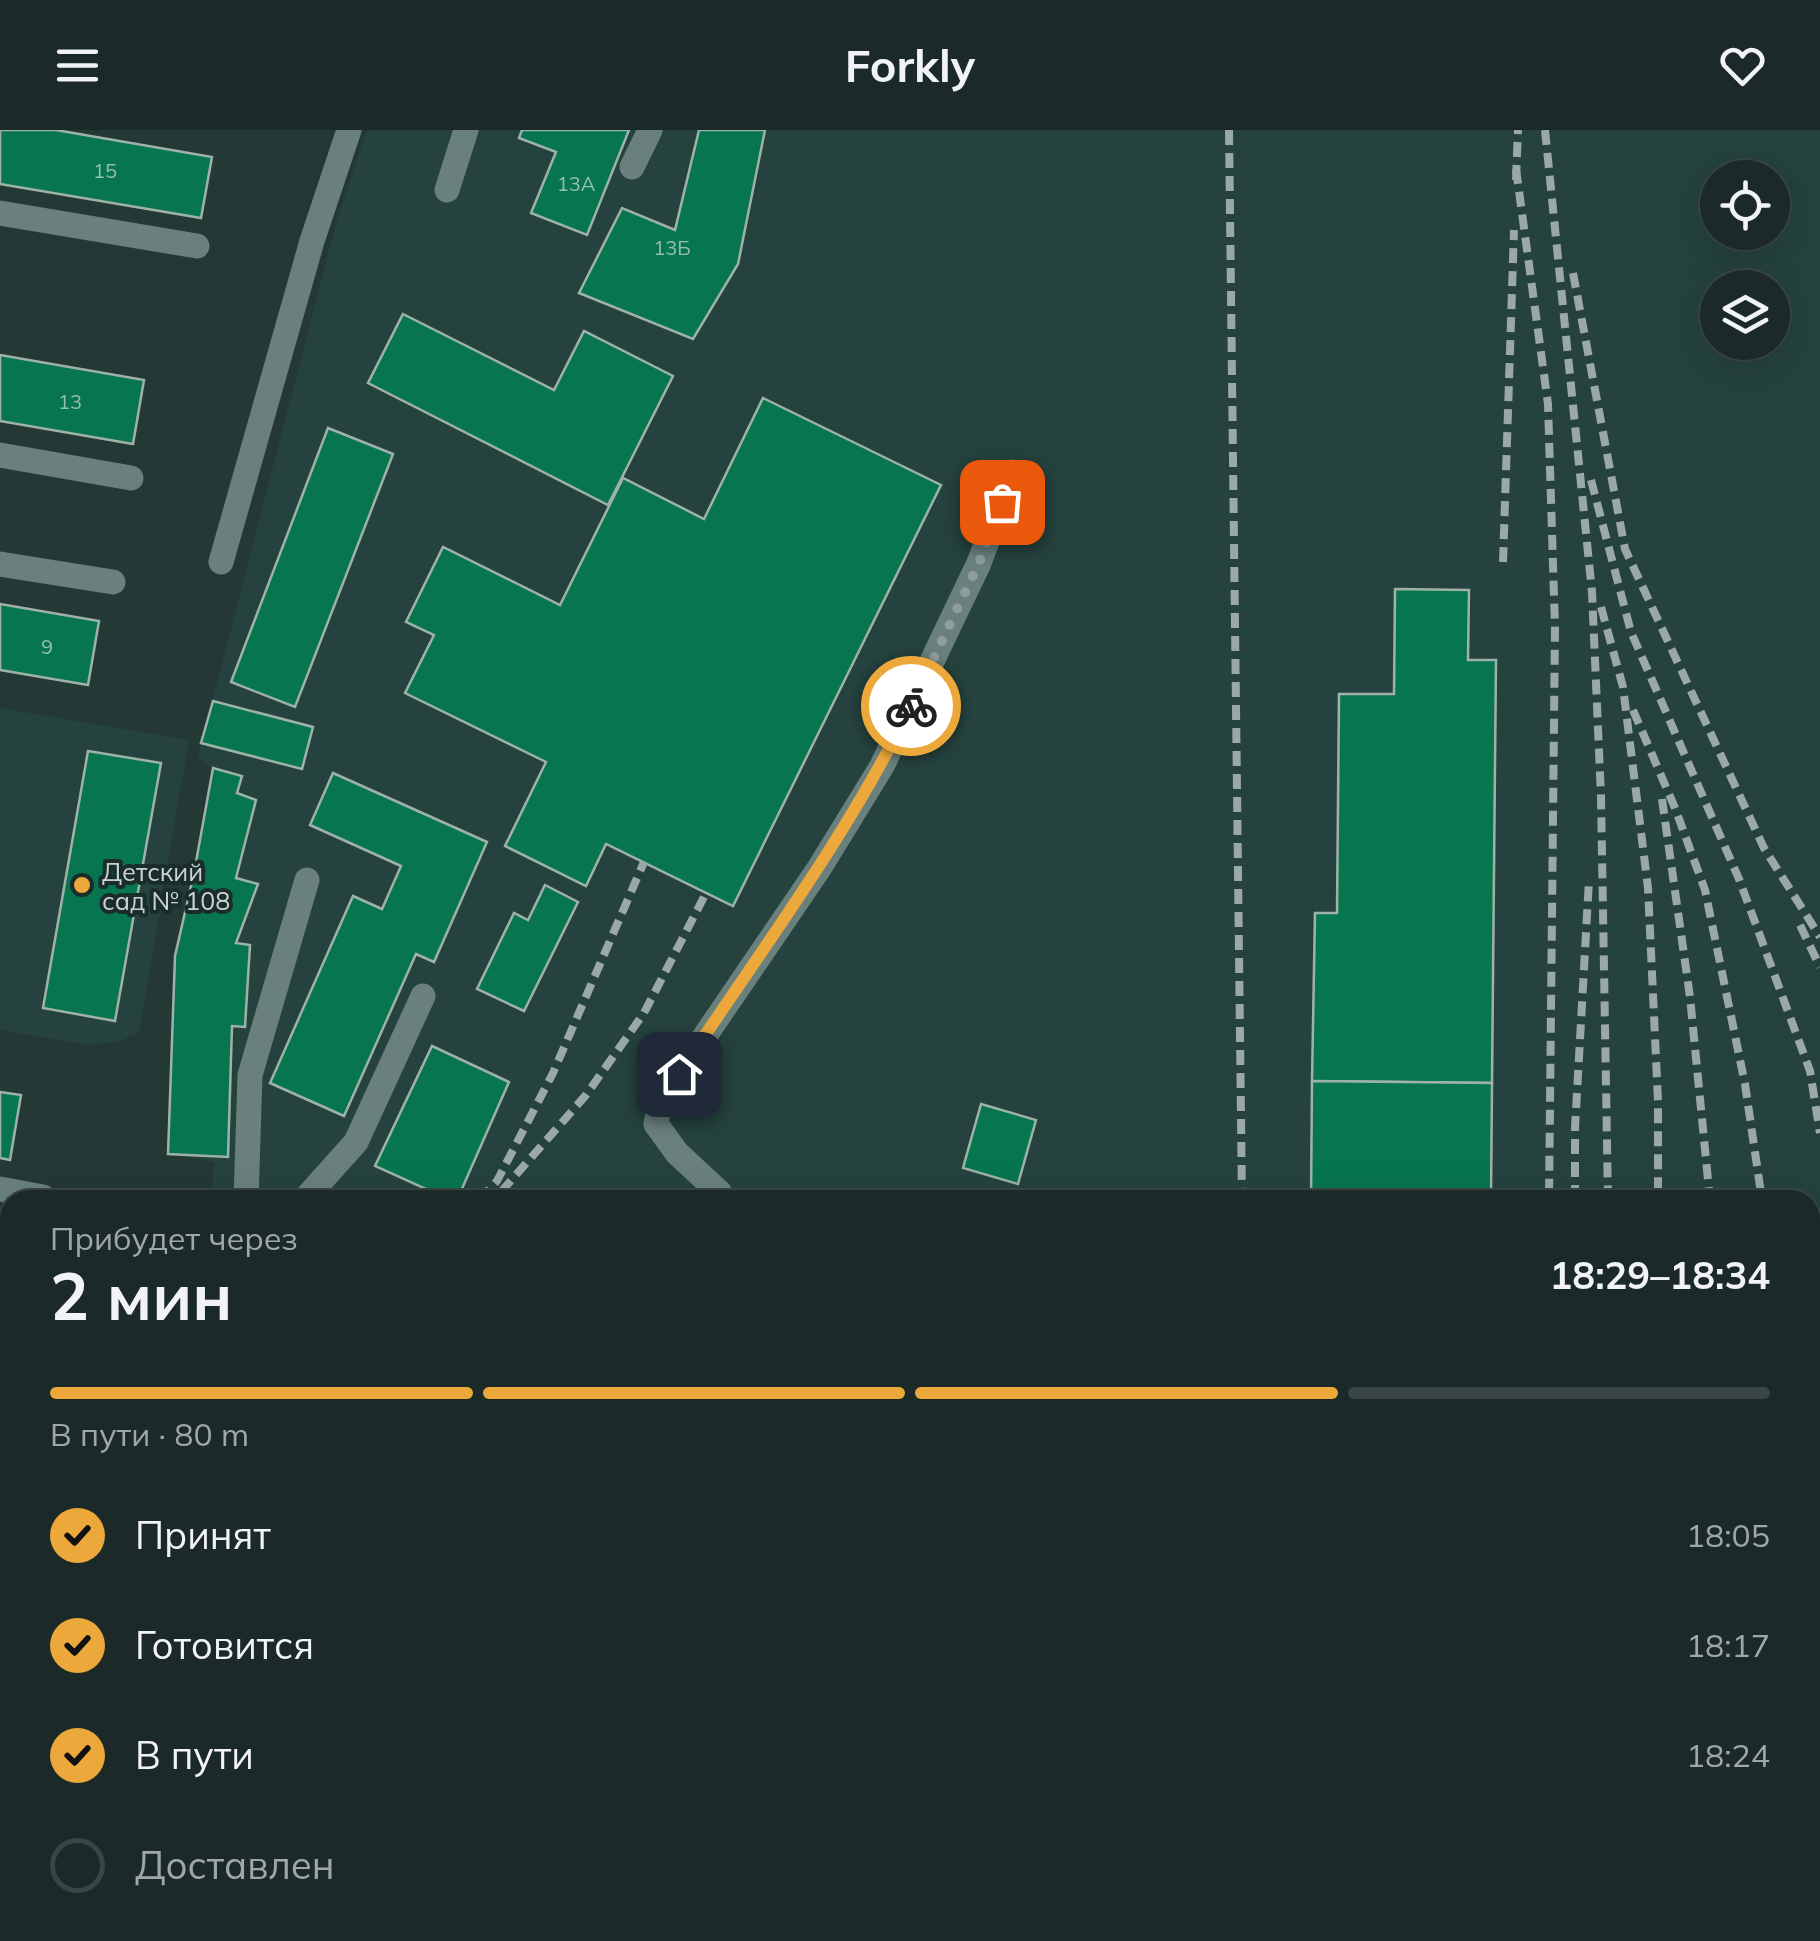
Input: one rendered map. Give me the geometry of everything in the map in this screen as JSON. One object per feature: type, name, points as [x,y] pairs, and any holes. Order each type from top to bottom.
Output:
[{"type":"street","points":[[221,562],[312,241],[349,130]]},
{"type":"street","points":[[446,190],[466,130]]},
{"type":"street","points":[[632,167],[650,130]]},
{"type":"street","points":[[0,212],[198,246]]},
{"type":"street","points":[[0,456],[131,478]]},
{"type":"street","points":[[717,1190],[677,1153],[656,1124],[660,1102],[820,867],[882,766],[979,563],[1012,472]]},
{"type":"street","points":[[0,564],[113,582]]},
{"type":"street","points":[[246,1190],[250,1075],[307,880]]},
{"type":"street","points":[[313,1190],[356,1142],[422,996]]},
{"type":"shaded area","points":[[367,130],[1820,130],[1820,1190],[212,1190],[214,1162],[168,1154],[175,956],[212,769],[198,756],[337,219]]},
{"type":"shaded area","name":"Детский сад № 108","points":[[0,708],[189,740],[139,1033],[117,1042],[88,1045],[0,1030]]},
{"type":"building","points":[[0,130],[56,130],[212,157],[201,218],[0,184]]},
{"type":"building","points":[[522,130],[629,130],[587,235],[531,213],[556,152],[519,138]]},
{"type":"building","points":[[699,130],[765,130],[738,264],[693,339],[579,293],[622,208],[675,230]]},
{"type":"building","points":[[403,314],[554,390],[584,331],[673,376],[608,505],[368,383]]},
{"type":"building","points":[[0,355],[144,380],[133,444],[0,421]]},
{"type":"building","points":[[763,398],[941,485],[733,906],[606,844],[586,886],[505,846],[546,762],[405,693],[434,635],[406,622],[443,547],[560,605],[623,478],[704,519]]},
{"type":"building","points":[[328,428],[393,454],[295,707],[231,682]]},
{"type":"building","points":[[1395,589],[1469,590],[1468,660],[1496,660],[1492,1083],[1312,1081],[1315,913],[1337,913],[1339,694],[1394,694]]},
{"type":"building","points":[[0,604],[99,621],[88,685],[0,670]]},
{"type":"building","points":[[213,701],[313,727],[302,769],[201,743]]},
{"type":"building","points":[[88,751],[161,763],[115,1021],[43,1008]]},
{"type":"building","points":[[213,768],[242,776],[237,793],[256,800],[236,878],[258,884],[236,943],[250,945],[245,1027],[232,1026],[228,1157],[168,1154],[175,956]]},
{"type":"building","points":[[333,773],[487,842],[434,962],[416,954],[344,1116],[270,1083],[353,896],[382,909],[401,866],[310,825]]},
{"type":"building","points":[[545,885],[578,902],[524,1011],[477,989],[514,913],[528,920]]},
{"type":"building","points":[[432,1046],[509,1082],[461,1190],[428,1190],[375,1166]]},
{"type":"building","points":[[1312,1081],[1492,1083],[1491,1190],[1311,1190]]},
{"type":"building","points":[[0,1092],[21,1095],[10,1160],[0,1158]]},
{"type":"building","points":[[981,1104],[1036,1120],[1018,1184],[963,1168]]},
{"type":"railway","points":[[1229,130],[1242,1190]]},
{"type":"railway","points":[[1516,180],[1518,130]]},
{"type":"railway","points":[[1545,130],[1592,592],[1601,796],[1608,1190]]},
{"type":"railway","points":[[1516,169],[1548,404],[1555,628],[1549,1190]]},
{"type":"railway","points":[[1503,562],[1514,230]]},
{"type":"railway","points":[[1573,273],[1625,549],[1764,848],[1820,937]]},
{"type":"railway","points":[[1591,480],[1631,632],[1739,879],[1810,1071],[1820,1133]]},
{"type":"railway","points":[[1601,607],[1623,687],[1648,888],[1658,1190]]},
{"type":"railway","points":[[1633,710],[1705,890],[1745,1084],[1761,1190]]},
{"type":"railway","points":[[1662,799],[1690,997],[1709,1190]]},
{"type":"railway","points":[[488,1190],[497,1181],[553,1073],[644,862]]},
{"type":"railway","points":[[1575,1190],[1589,880]]},
{"type":"railway","points":[[503,1190],[586,1095],[644,1013],[706,893]]},
{"type":"railway","points":[[1800,925],[1820,967]]},
{"type":"way so far","points":[[911,706],[979,563],[1002,502]]},
{"type":"place","name":"Детский сад № 108","points":[[82,885]]},
{"type":"route","points":[[679,1074],[820,867],[882,766],[911,706]]}]
